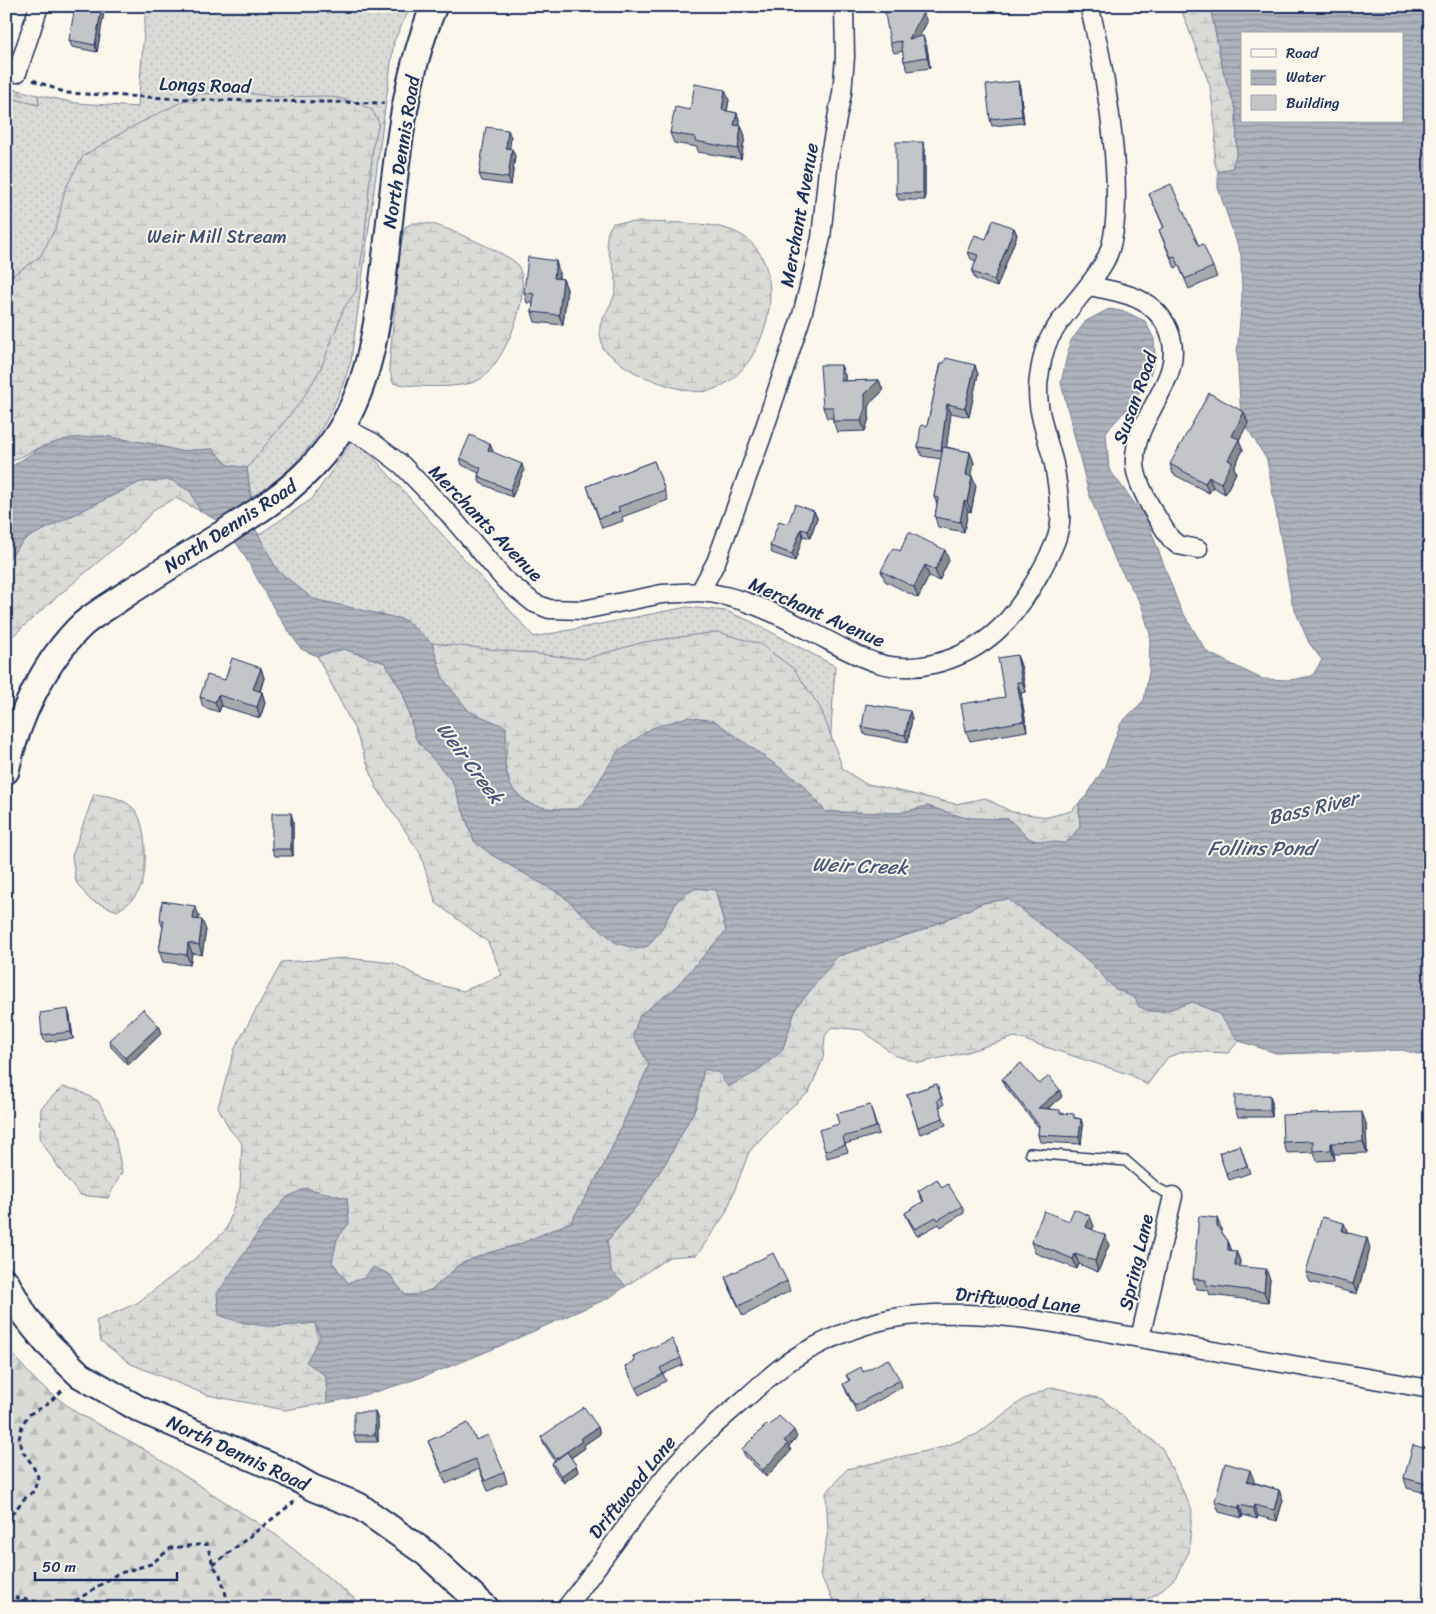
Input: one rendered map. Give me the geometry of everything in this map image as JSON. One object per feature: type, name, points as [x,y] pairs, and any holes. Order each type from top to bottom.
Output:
[{"type":"main road","name":"North Dennis Road","points":[[6,771],[10,753],[32,692],[60,652],[83,625],[142,583],[264,508],[296,484],[326,451],[343,427],[360,390],[373,346],[407,103],[418,56],[434,6]]},
{"type":"main road","name":"North Dennis Road","points":[[6,1282],[25,1316],[47,1343],[80,1375],[139,1408],[285,1472],[313,1488],[359,1506],[390,1526],[434,1559],[486,1608]]},
{"type":"street","points":[[17,73],[39,6]]},
{"type":"street","name":"Merchant Avenue","points":[[844,6],[845,57],[842,93],[829,159],[820,238],[814,267],[802,315],[761,439],[716,562],[700,592],[719,594],[757,606],[862,659],[883,665],[932,664],[976,647],[999,631],[1028,596],[1057,537],[1060,517],[1058,496],[1054,467],[1038,406],[1038,385],[1044,353],[1051,334],[1089,286],[1106,260],[1111,245],[1116,202],[1105,78],[1089,6]]},
{"type":"street","name":"Susan Road","points":[[1089,286],[1130,295],[1145,301],[1165,321],[1173,338],[1174,358],[1172,369],[1144,425],[1134,462],[1136,475],[1171,539],[1178,545],[1198,549]]},
{"type":"street","name":"Merchants Avenue","points":[[343,427],[378,447],[402,465],[448,513],[504,579],[534,603],[549,609],[583,610],[662,594],[700,592]]},
{"type":"street","name":"Spring Lane","points":[[1140,1338],[1173,1196]]},
{"type":"street","name":"Driftwood Lane","points":[[566,1608],[609,1548],[669,1472],[707,1432],[782,1367],[831,1339],[877,1323],[916,1315],[954,1313],[995,1316],[1140,1338],[1430,1388]]},
{"type":"lane","points":[[1030,1153],[1126,1161],[1157,1188],[1173,1196]]},
{"type":"path","name":"Longs Road","points":[[17,73],[66,93],[208,100],[407,103]]},
{"type":"path","points":[[6,1542],[12,1514],[24,1499],[34,1491],[38,1477],[32,1464],[23,1452],[19,1439],[22,1426],[28,1414],[46,1405],[80,1375]]},
{"type":"path","points":[[213,1565],[313,1488]]},
{"type":"path","points":[[6,1596],[66,1607],[117,1574],[133,1571],[151,1564],[172,1548],[207,1544],[213,1565],[220,1575],[230,1608]]},
{"type":"green space","name":"Weir Mill Stream","points":[[146,6],[411,6],[394,41],[351,361],[344,383],[326,422],[302,456],[287,471],[251,497],[247,468],[43,446],[6,464],[6,97],[39,105],[38,95],[76,103],[138,107]]},
{"type":"green space","points":[[1180,6],[1210,6],[1223,71],[1236,110],[1237,152],[1232,168],[1218,172],[1214,161],[1216,133],[1210,86]]},
{"type":"green space","points":[[6,87],[38,95],[39,105],[6,97]]},
{"type":"green space","name":"Weir Mill Stream","points":[[240,92],[275,97],[327,96],[356,102],[372,110],[379,123],[373,146],[364,244],[356,291],[344,308],[321,368],[302,400],[247,468],[228,465],[213,449],[179,451],[148,443],[103,436],[43,446],[6,464],[6,274],[13,275],[40,257],[57,225],[65,189],[83,156],[130,128],[197,94]]},
{"type":"green space","points":[[413,223],[439,226],[491,248],[517,264],[522,276],[520,307],[508,341],[491,369],[475,382],[439,387],[393,383],[389,367],[401,243],[405,227]]},
{"type":"green space","points":[[613,223],[700,224],[733,231],[753,245],[765,265],[770,290],[768,316],[759,342],[746,365],[728,382],[707,391],[699,392],[680,389],[659,383],[634,372],[603,349],[600,326],[613,299],[616,288],[615,274],[608,252],[607,237]]},
{"type":"green space","points":[[355,437],[534,637],[687,607],[726,611],[750,621],[835,666],[826,812],[589,798],[405,620],[313,599],[277,570],[258,535],[312,499]]},
{"type":"green space","points":[[171,480],[191,492],[200,511],[176,498],[156,508],[129,536],[6,642],[6,562],[25,539],[140,482]]},
{"type":"green space","points":[[717,632],[760,644],[794,669],[821,709],[843,769],[864,783],[956,804],[985,798],[1012,812],[1048,817],[1071,811],[1079,803],[1080,827],[1066,843],[1039,842],[1028,837],[1009,819],[966,818],[927,806],[900,813],[826,812],[801,783],[748,746],[589,798],[578,809],[551,810],[531,805],[511,788],[505,764],[508,741],[496,723],[469,712],[443,679],[432,643],[584,659],[644,642]]},
{"type":"green space","points":[[344,649],[385,663],[403,693],[416,739],[452,781],[474,841],[492,855],[562,895],[596,927],[662,928],[676,901],[695,888],[715,890],[726,931],[673,990],[640,1015],[633,1035],[649,1065],[604,1165],[571,1222],[520,1244],[488,1253],[460,1264],[433,1289],[416,1295],[405,1295],[389,1274],[348,1283],[332,1262],[337,1239],[349,1223],[347,1198],[274,1327],[315,1323],[326,1376],[327,1403],[285,1410],[207,1395],[131,1364],[101,1341],[96,1321],[137,1303],[192,1261],[226,1230],[240,1188],[242,1143],[230,1130],[218,1107],[235,1048],[282,962],[347,958],[394,963],[428,982],[463,991],[502,975],[488,942],[436,903],[420,853],[376,787],[355,730],[317,656]]},
{"type":"green space","points":[[94,794],[105,795],[124,801],[133,808],[138,814],[144,834],[145,870],[141,887],[131,901],[117,911],[90,900],[76,882],[72,856]]},
{"type":"green space","points":[[1008,899],[1090,962],[1114,988],[1161,1012],[1193,1002],[1218,1013],[1239,1041],[1228,1053],[1186,1051],[1168,1057],[1147,1085],[1131,1075],[1015,1037],[967,1052],[919,1063],[894,1055],[862,1030],[832,1027],[825,1036],[823,1059],[809,1092],[782,1115],[749,1152],[726,1213],[697,1255],[669,1257],[626,1286],[611,1271],[607,1241],[640,1202],[668,1159],[696,1107],[704,1068],[719,1073],[782,1051],[796,1008],[838,956],[923,930],[983,903]]},
{"type":"green space","points":[[62,1087],[77,1090],[98,1101],[113,1127],[122,1172],[108,1198],[80,1195],[65,1177],[40,1139],[41,1108]]},
{"type":"green space","points":[[6,1348],[39,1384],[77,1413],[137,1445],[276,1535],[366,1608],[6,1608]]},
{"type":"green space","points":[[1052,1387],[1102,1399],[1162,1448],[1192,1510],[1189,1552],[1175,1578],[1158,1593],[1130,1608],[837,1608],[820,1575],[828,1531],[826,1493],[847,1469],[943,1447],[977,1434],[1024,1399]]},
{"type":"water","name":"Follins Pond","points":[[1210,6],[1430,6],[1430,1057],[1402,1050],[1279,1054],[1239,1041],[1218,1013],[1193,1002],[1161,1012],[1149,1011],[1138,1006],[1135,997],[1114,988],[1090,962],[1008,899],[983,903],[923,930],[838,956],[796,1008],[782,1051],[756,1072],[728,1087],[719,1073],[704,1069],[696,1107],[668,1159],[640,1202],[607,1241],[611,1271],[626,1286],[609,1298],[471,1358],[400,1384],[364,1395],[327,1403],[326,1376],[306,1362],[320,1337],[315,1323],[267,1326],[244,1323],[219,1315],[217,1294],[264,1224],[287,1197],[306,1188],[347,1198],[349,1223],[337,1239],[332,1262],[348,1283],[364,1278],[373,1267],[389,1274],[405,1295],[416,1295],[433,1289],[460,1264],[488,1253],[520,1244],[571,1222],[604,1165],[649,1065],[633,1035],[640,1015],[673,990],[726,931],[716,890],[695,888],[677,901],[662,928],[648,946],[637,949],[616,943],[562,895],[492,855],[474,841],[452,781],[416,739],[403,693],[385,663],[344,649],[317,656],[301,649],[277,614],[243,553],[223,524],[200,511],[191,492],[171,480],[140,482],[25,539],[6,562],[6,470],[43,446],[70,438],[103,436],[148,443],[179,451],[213,449],[228,465],[247,468],[254,526],[277,570],[313,599],[405,620],[432,643],[443,679],[469,711],[506,727],[505,765],[508,779],[521,798],[530,804],[553,809],[578,809],[589,797],[618,751],[652,728],[687,717],[715,721],[801,783],[826,812],[900,813],[927,806],[966,818],[1009,819],[1030,840],[1066,843],[1080,827],[1079,803],[1087,795],[1104,768],[1121,723],[1144,700],[1149,672],[1150,634],[1141,604],[1116,562],[1089,494],[1061,383],[1070,342],[1086,321],[1109,309],[1126,312],[1145,321],[1154,339],[1155,358],[1150,375],[1134,401],[1106,432],[1109,469],[1147,520],[1180,608],[1207,652],[1262,679],[1290,680],[1312,676],[1322,660],[1309,643],[1292,603],[1267,460],[1241,418],[1237,353],[1242,298],[1241,255],[1218,188],[1218,172],[1232,168],[1237,152],[1236,110],[1223,71]]},
{"type":"building","points":[[75,6],[102,6],[95,45],[69,40]]},
{"type":"building","points":[[888,6],[916,6],[923,12],[909,39],[923,36],[927,57],[904,61],[901,41],[890,43],[885,13],[889,12]]},
{"type":"building","points":[[1018,81],[1022,116],[990,119],[986,85]]},
{"type":"building","points":[[695,84],[725,90],[722,110],[737,113],[734,125],[741,126],[738,149],[695,141],[695,137],[670,133],[675,107],[690,110]]},
{"type":"building","points":[[486,127],[508,130],[506,148],[512,149],[508,178],[479,174]]},
{"type":"building","points":[[896,142],[923,142],[923,193],[896,193]]},
{"type":"building","points":[[1171,184],[1199,246],[1203,244],[1213,267],[1185,279],[1175,256],[1171,257],[1159,230],[1164,227],[1149,194]]},
{"type":"building","points":[[993,220],[1014,228],[994,280],[972,272],[978,255],[968,252],[975,235],[986,239]]},
{"type":"building","points":[[528,257],[556,261],[554,278],[563,279],[559,315],[532,312],[534,294],[524,292]]},
{"type":"building","points":[[946,358],[975,365],[965,408],[947,404],[941,450],[918,447],[921,425],[927,426],[941,363],[944,363]]},
{"type":"building","points":[[820,365],[841,365],[841,381],[879,380],[865,394],[865,408],[861,421],[833,421],[833,407],[823,407]]},
{"type":"building","points":[[1209,393],[1244,412],[1232,436],[1239,439],[1228,460],[1232,462],[1221,483],[1209,477],[1205,483],[1170,464]]},
{"type":"building","points":[[470,435],[490,444],[488,450],[522,464],[510,490],[478,476],[481,468],[460,458]]},
{"type":"building","points":[[943,447],[970,452],[966,475],[972,476],[967,502],[964,501],[960,522],[935,517],[938,498],[934,497]]},
{"type":"building","points":[[654,461],[665,490],[618,507],[620,511],[599,518],[587,486]]},
{"type":"building","points":[[795,504],[814,511],[808,531],[801,529],[792,554],[770,546],[779,521],[788,524]]},
{"type":"building","points":[[909,532],[945,550],[935,570],[925,565],[914,587],[881,571],[893,548],[900,551]]},
{"type":"building","points":[[1017,655],[1022,682],[1017,682],[1024,721],[966,731],[961,704],[1005,697],[998,658]]},
{"type":"building","points":[[232,658],[261,668],[253,689],[262,692],[257,707],[218,695],[215,702],[200,697],[207,675],[225,680]]},
{"type":"building","points":[[866,704],[910,711],[905,735],[862,727]]},
{"type":"building","points":[[272,813],[291,813],[291,849],[272,849]]},
{"type":"building","points":[[162,901],[195,906],[193,919],[202,920],[199,945],[188,943],[187,955],[159,951],[164,920],[160,920]]},
{"type":"building","points":[[68,1009],[71,1032],[42,1035],[40,1013]]},
{"type":"building","points":[[143,1009],[159,1026],[125,1058],[109,1040]]},
{"type":"building","points":[[1021,1063],[1039,1084],[1049,1076],[1060,1090],[1038,1108],[1060,1110],[1060,1113],[1074,1114],[1074,1118],[1081,1119],[1079,1137],[1038,1135],[1039,1125],[1002,1079]]},
{"type":"building","points":[[937,1084],[941,1098],[937,1100],[943,1118],[918,1127],[907,1094]]},
{"type":"building","points":[[1235,1095],[1270,1095],[1270,1110],[1235,1110]]},
{"type":"building","points":[[870,1105],[876,1127],[843,1137],[845,1145],[825,1151],[819,1130],[839,1124],[836,1114]]},
{"type":"building","points":[[1362,1112],[1363,1142],[1331,1143],[1331,1150],[1313,1151],[1313,1141],[1283,1142],[1282,1115]]},
{"type":"building","points":[[1240,1145],[1247,1166],[1226,1173],[1219,1153]]},
{"type":"building","points":[[937,1179],[942,1188],[948,1184],[962,1206],[938,1220],[936,1217],[915,1229],[905,1213],[924,1201],[918,1191]]},
{"type":"building","points":[[1074,1209],[1090,1216],[1086,1227],[1105,1235],[1095,1261],[1075,1254],[1073,1259],[1031,1242],[1044,1211],[1069,1221]]},
{"type":"building","points":[[1199,1216],[1217,1218],[1217,1226],[1228,1241],[1228,1250],[1236,1251],[1235,1266],[1266,1269],[1264,1292],[1206,1285],[1206,1280],[1193,1279]]},
{"type":"building","points":[[1322,1217],[1344,1223],[1342,1231],[1367,1238],[1353,1284],[1306,1272]]},
{"type":"building","points":[[773,1253],[787,1281],[739,1306],[725,1277]]},
{"type":"building","points":[[672,1339],[681,1358],[660,1368],[663,1374],[636,1388],[625,1366],[635,1361],[633,1356]]},
{"type":"building","points":[[888,1359],[900,1380],[855,1406],[843,1384],[850,1380],[846,1375],[861,1367],[863,1372]]},
{"type":"building","points":[[584,1407],[598,1427],[556,1459],[541,1437]]},
{"type":"building","points":[[354,1412],[375,1412],[375,1435],[354,1435]]},
{"type":"building","points":[[779,1416],[794,1430],[784,1441],[788,1444],[763,1470],[742,1449],[767,1424],[769,1426]]},
{"type":"building","points":[[468,1423],[476,1440],[488,1435],[504,1472],[485,1481],[475,1459],[442,1473],[428,1441]]},
{"type":"building","points":[[1413,1445],[1430,1450],[1430,1485],[1404,1478]]},
{"type":"building","points":[[567,1452],[576,1465],[561,1476],[552,1463]]},
{"type":"building","points":[[1225,1463],[1250,1470],[1247,1481],[1279,1490],[1274,1510],[1254,1505],[1253,1508],[1239,1505],[1239,1508],[1215,1501]]},
{"type":"water label","name":"Weir Creek","points":[[470,763]]},
{"type":"water label","name":"Bass River","points":[[1313,808]]},
{"type":"water label","name":"Weir Creek","points":[[860,866]]}]
